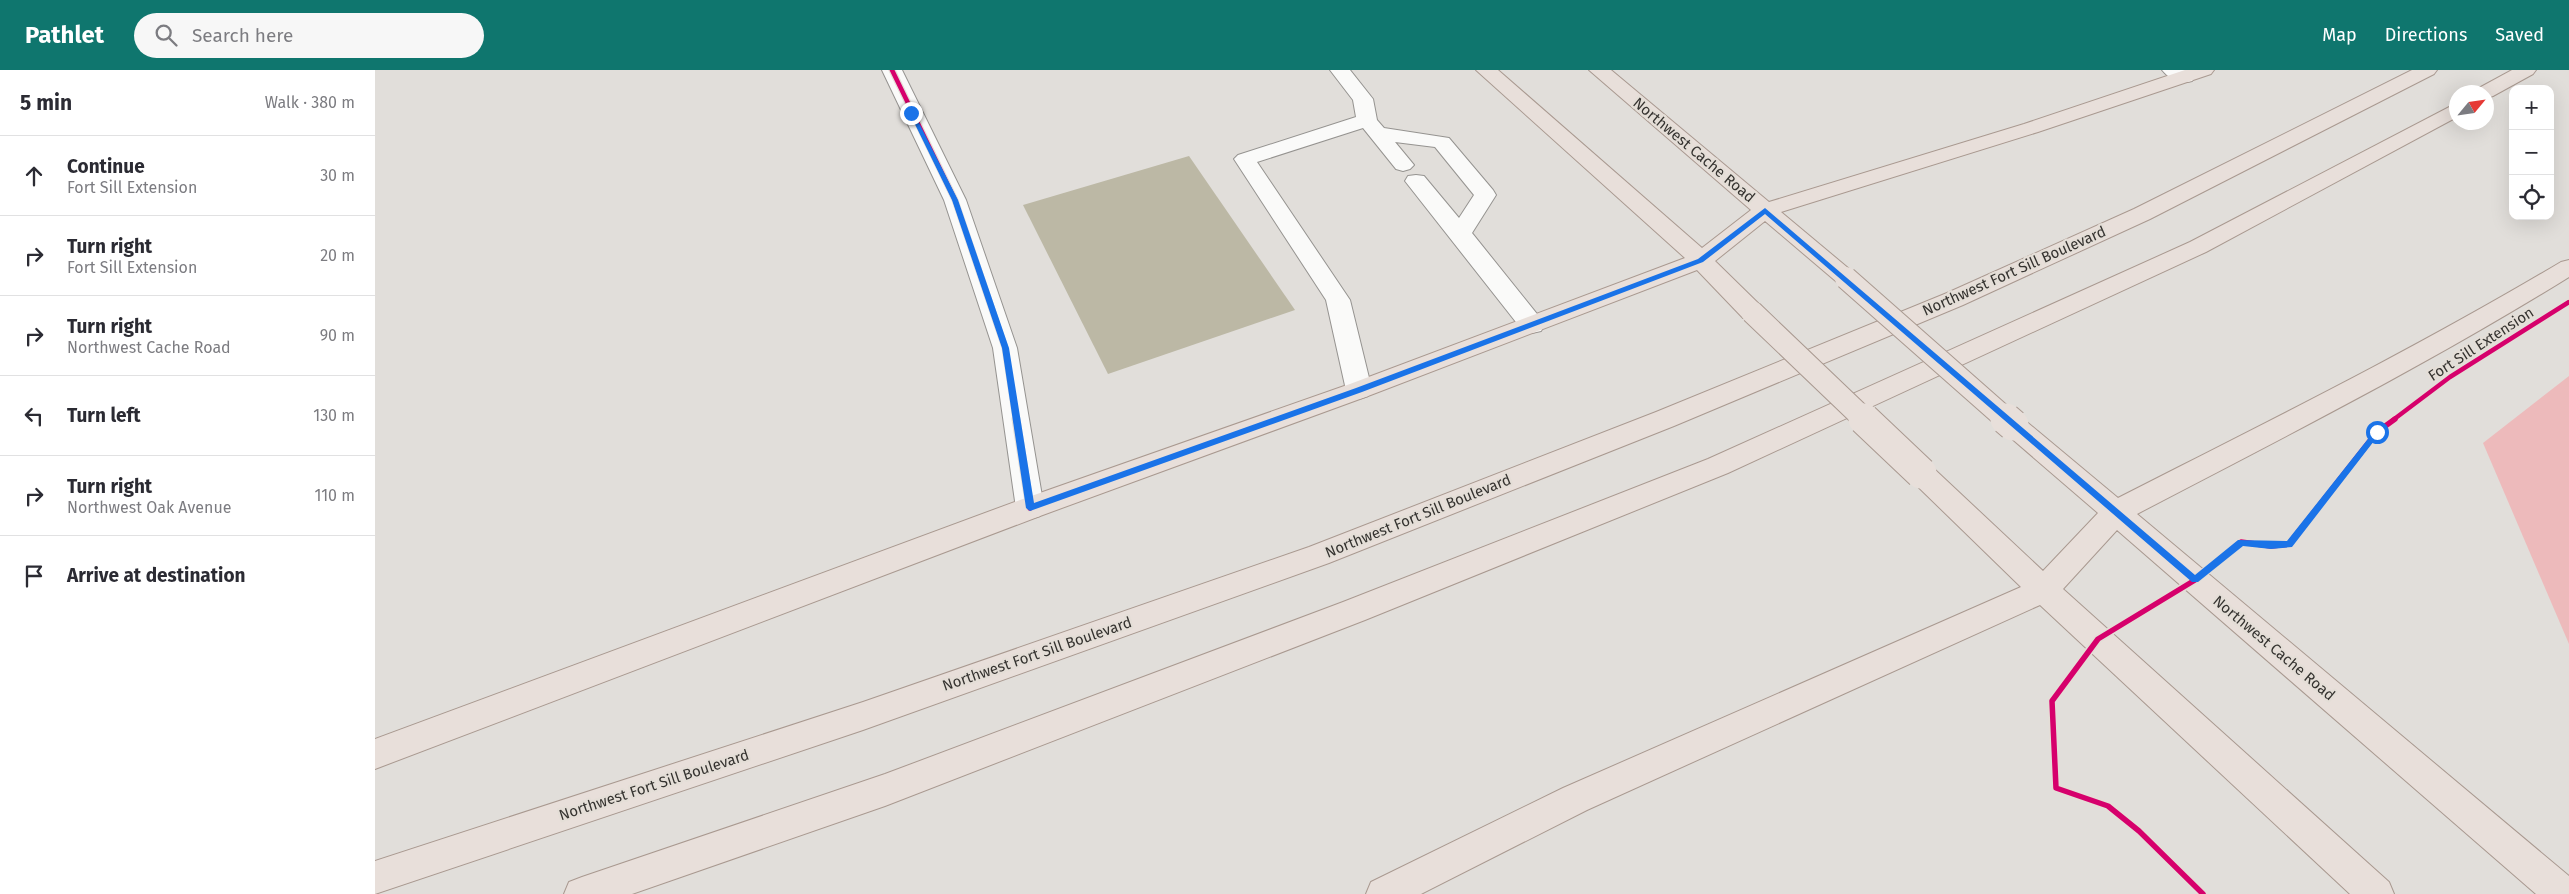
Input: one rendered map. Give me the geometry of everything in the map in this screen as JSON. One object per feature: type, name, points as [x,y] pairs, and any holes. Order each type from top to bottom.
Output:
[{"type":"main road","points":[[1486,70],[1701,260],[1752,312],[2044,590],[2376,894]]},
{"type":"main road","name":"Northwest Cache Road","points":[[1599,70],[1845,278],[2013,425],[2563,894]]},
{"type":"main road","name":"Northwest Fort Sill Boulevard","points":[[375,878],[863,716],[1328,552],[1665,419],[1955,299],[2142,214],[2308,132],[2427,70]]},
{"type":"main road","points":[[2494,88],[2526,70]]},
{"type":"main road","points":[[375,754],[1030,508],[1359,390],[1701,260],[1765,210],[2187,72]]},
{"type":"main road","points":[[582,894],[885,790],[1354,611],[1718,466],[2198,247],[2449,113]]},
{"type":"main road","points":[[1384,894],[1575,800],[2044,590],[2116,512],[2388,371],[2507,305],[2569,267]]},
{"type":"street","points":[[891,70],[955,200],[1005,348],[1030,508]]},
{"type":"street","points":[[1339,70],[1363,98],[1372,127],[1460,233],[1532,325]]},
{"type":"street","points":[[1359,390],[1338,300],[1245,159],[1372,127],[1442,142],[1485,195],[1460,233]]},
{"type":"shaded area","points":[[2569,376],[2569,644],[2483,443]]},
{"type":"building","points":[[1189,156],[1295,310],[1108,374],[1023,205]]},
{"type":"cycle path","points":[[892,70],[911,113],[955,200],[1005,348],[1030,508]]},
{"type":"cycle path","name":"Fort Sill Extension","points":[[2203,894],[2139,831],[2108,806],[2056,788],[2052,701],[2098,639],[2195,580],[2241,542],[2271,546],[2289,544],[2377,432],[2450,377],[2569,302]]},
{"type":"route","points":[[911,113],[955,200],[1005,348],[1030,508],[1359,390],[1701,260],[1765,210],[2195,580],[2241,542],[2271,546],[2289,544],[2326,500],[2377,432]]}]
